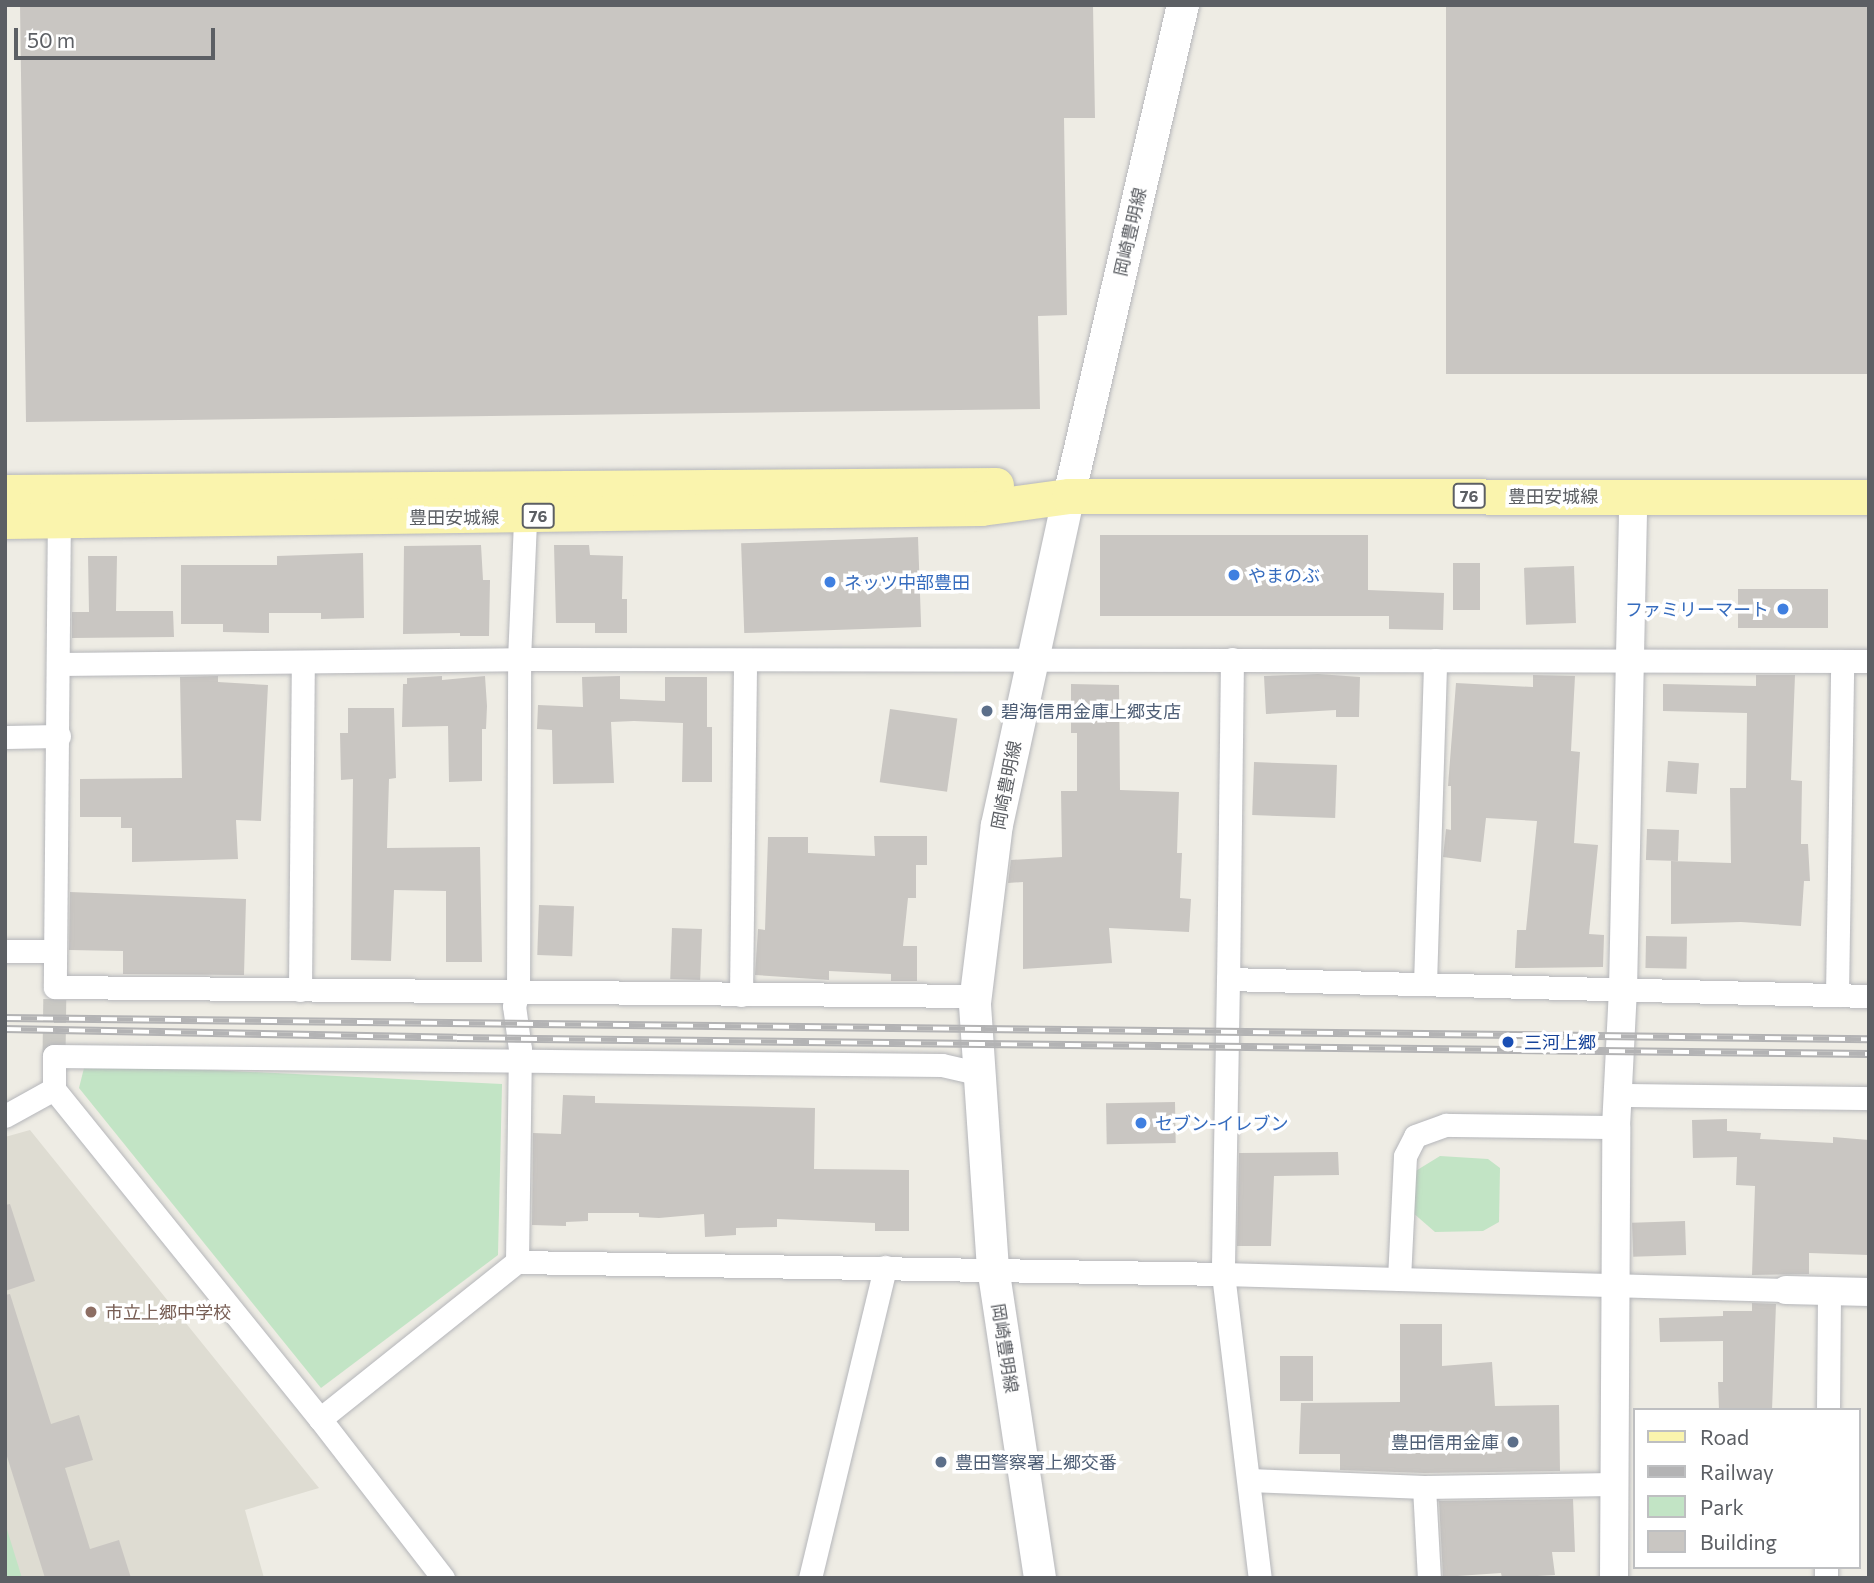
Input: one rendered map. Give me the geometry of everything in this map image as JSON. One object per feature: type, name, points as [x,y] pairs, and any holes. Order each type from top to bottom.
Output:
[{"type":"main road","name":"岡崎豊明線","points":[[1040,1578],[993,1269],[978,1073],[977,996],[997,825],[1069,496],[1183,5]]},
{"type":"main road","name":"豊田安城線","points":[[5,492],[59,506],[526,502],[990,484],[1069,496],[1869,498]]},
{"type":"main road","name":"豊田安城線","points":[[5,521],[59,506]]},
{"type":"street","points":[[1614,1578],[1616,1127],[1623,990],[1633,496]]},
{"type":"street","points":[[517,1262],[519,1063],[514,1006],[518,993],[519,659],[526,502]]},
{"type":"street","points":[[59,506],[55,987],[977,996]]},
{"type":"street","points":[[59,664],[519,659],[1869,661]]},
{"type":"street","points":[[1232,659],[1223,1274],[1260,1578]]},
{"type":"street","points":[[741,995],[745,660]]},
{"type":"street","points":[[1425,984],[1434,660]]},
{"type":"street","points":[[1837,995],[1842,661]]},
{"type":"street","points":[[300,990],[303,663]]},
{"type":"street","points":[[5,737],[59,736]]},
{"type":"street","points":[[5,951],[55,951]]},
{"type":"street","points":[[1228,979],[1869,996]]},
{"type":"street","points":[[443,1578],[320,1419],[54,1089],[54,1056],[519,1063],[942,1065],[978,1073]]},
{"type":"street","points":[[5,1116],[54,1089]]},
{"type":"street","points":[[1619,1095],[1869,1098]]},
{"type":"street","points":[[1399,1279],[1405,1156],[1415,1136],[1446,1125],[1616,1127]]},
{"type":"street","points":[[320,1419],[517,1262],[1223,1274],[1869,1292]]},
{"type":"street","points":[[810,1578],[885,1267]]},
{"type":"street","points":[[1828,1408],[1829,1291]]},
{"type":"street","points":[[1249,1480],[1424,1487],[1613,1484]]},
{"type":"street","points":[[1424,1487],[1429,1578]]},
{"type":"shaded area","name":"市立上郷中学校","points":[[30,1130],[319,1488],[245,1510],[264,1578],[5,1578],[5,1137]]},
{"type":"green space","points":[[85,1064],[502,1084],[498,1255],[321,1388],[79,1088]]},
{"type":"green space","points":[[1440,1156],[1488,1159],[1500,1168],[1499,1222],[1483,1231],[1435,1232],[1412,1212],[1414,1172]]},
{"type":"green space","points":[[5,1523],[22,1578],[5,1578]]},
{"type":"building","points":[[20,5],[1093,5],[1095,118],[1064,118],[1067,315],[1038,316],[1040,409],[26,422]]},
{"type":"building","points":[[1446,5],[1869,5],[1869,374],[1446,374]]},
{"type":"building","name":"やまのぶ","points":[[1100,535],[1368,535],[1368,590],[1444,593],[1443,630],[1389,629],[1389,616],[1100,616]]},
{"type":"building","name":"ネッツ中部豊田","points":[[918,537],[921,627],[744,633],[741,543]]},
{"type":"building","points":[[481,545],[483,580],[490,580],[489,636],[460,636],[460,633],[403,634],[404,546]]},
{"type":"building","points":[[554,545],[589,545],[590,555],[623,556],[622,599],[627,599],[627,633],[595,633],[595,623],[556,623]]},
{"type":"building","points":[[363,553],[364,618],[321,619],[321,613],[269,613],[269,633],[223,632],[223,624],[181,624],[181,565],[277,565],[277,556]]},
{"type":"building","points":[[88,556],[117,556],[116,611],[173,611],[174,637],[72,638],[72,612],[89,612]]},
{"type":"building","points":[[1453,563],[1480,563],[1480,610],[1453,610]]},
{"type":"building","points":[[1574,566],[1576,623],[1526,625],[1524,568]]},
{"type":"building","name":"ファミリーマート","points":[[1738,589],[1828,589],[1828,628],[1738,628]]},
{"type":"building","points":[[1318,674],[1360,677],[1359,717],[1336,717],[1336,710],[1266,714],[1264,676]]},
{"type":"building","points":[[1533,675],[1575,676],[1571,751],[1580,752],[1574,843],[1598,845],[1589,934],[1604,935],[1603,967],[1515,968],[1517,930],[1526,930],[1537,821],[1486,818],[1481,862],[1443,857],[1446,829],[1451,830],[1451,786],[1448,786],[1456,683],[1533,687]]},
{"type":"building","points":[[1756,675],[1795,675],[1791,780],[1802,781],[1801,844],[1808,844],[1810,881],[1804,881],[1801,926],[1741,922],[1671,924],[1671,861],[1731,863],[1730,788],[1746,788],[1747,713],[1663,711],[1663,684],[1756,686]]},
{"type":"building","points":[[218,676],[218,682],[268,685],[261,821],[236,820],[238,859],[132,862],[132,828],[121,828],[121,817],[80,817],[80,779],[182,778],[180,677]]},
{"type":"building","points":[[442,676],[442,680],[485,676],[487,706],[486,729],[482,729],[482,781],[449,782],[448,726],[402,727],[403,684],[407,684],[407,678]]},
{"type":"building","points":[[620,676],[620,699],[665,701],[665,677],[707,677],[707,727],[712,727],[712,782],[682,782],[683,723],[634,721],[611,722],[614,783],[553,784],[552,730],[537,729],[538,705],[583,707],[582,677]]},
{"type":"building","points":[[1071,684],[1119,685],[1120,790],[1179,792],[1177,853],[1182,853],[1180,898],[1191,899],[1189,932],[1109,928],[1112,963],[1023,969],[1023,882],[1008,883],[1011,860],[1062,857],[1061,791],[1077,791],[1077,733],[1071,733]]},
{"type":"building","points":[[348,708],[394,708],[396,778],[389,779],[387,848],[480,847],[482,962],[446,962],[446,891],[394,890],[391,961],[351,960],[353,779],[341,780],[340,733],[348,733]]},
{"type":"building","points":[[890,709],[957,718],[947,792],[880,782]]},
{"type":"building","points":[[1668,761],[1699,763],[1697,794],[1666,792]]},
{"type":"building","points":[[1254,762],[1337,765],[1335,818],[1252,815]]},
{"type":"building","points":[[1647,829],[1679,830],[1678,861],[1646,860]]},
{"type":"building","points":[[874,836],[927,836],[927,865],[916,865],[916,898],[908,898],[903,946],[917,946],[917,981],[891,981],[891,974],[829,971],[829,980],[755,975],[758,929],[765,930],[768,837],[808,837],[808,853],[875,856]]},
{"type":"building","points":[[70,892],[246,899],[244,975],[123,974],[123,951],[69,950]]},
{"type":"building","points":[[539,905],[574,906],[572,956],[537,955]]},
{"type":"building","points":[[672,928],[702,929],[700,980],[670,979]]},
{"type":"building","points":[[1646,936],[1687,937],[1686,969],[1645,968]]},
{"type":"building","points":[[563,1095],[595,1096],[595,1103],[815,1108],[814,1169],[909,1170],[909,1231],[875,1231],[875,1223],[777,1219],[777,1227],[736,1228],[736,1235],[705,1237],[704,1214],[659,1218],[639,1217],[639,1213],[588,1213],[588,1221],[566,1222],[566,1226],[532,1225],[533,1133],[561,1134]]},
{"type":"building","name":"セブン-イレブン","points":[[1175,1102],[1176,1143],[1107,1144],[1106,1103]]},
{"type":"building","points":[[1727,1119],[1727,1131],[1761,1133],[1760,1139],[1833,1143],[1833,1137],[1869,1140],[1869,1255],[1809,1253],[1809,1274],[1752,1275],[1755,1186],[1736,1185],[1737,1157],[1693,1158],[1692,1120]]},
{"type":"building","points":[[1338,1152],[1339,1175],[1274,1176],[1271,1246],[1237,1246],[1239,1153]]},
{"type":"building","points":[[10,1204],[35,1281],[5,1291],[5,1205]]},
{"type":"building","points":[[1685,1221],[1686,1255],[1633,1257],[1632,1223]]},
{"type":"building","points":[[10,1294],[51,1424],[79,1415],[93,1460],[65,1468],[90,1549],[119,1540],[131,1578],[45,1578],[5,1450],[5,1295]]},
{"type":"building","points":[[1752,1303],[1776,1304],[1772,1408],[1719,1408],[1718,1382],[1723,1382],[1723,1341],[1660,1342],[1659,1318],[1723,1316],[1723,1311],[1752,1311]]},
{"type":"building","points":[[1400,1324],[1442,1324],[1442,1366],[1492,1362],[1495,1406],[1559,1405],[1560,1471],[1424,1473],[1340,1470],[1340,1454],[1299,1454],[1301,1403],[1400,1402]]},
{"type":"building","points":[[1280,1356],[1313,1356],[1313,1401],[1280,1401]]},
{"type":"building","points":[[1573,1499],[1575,1552],[1552,1552],[1555,1575],[1502,1578],[1501,1573],[1443,1577],[1439,1501]]},
{"type":"tunnel","points":[[54,1056],[55,987]]},
{"type":"railway","points":[[5,1018],[1869,1039]]},
{"type":"railway","points":[[5,1029],[457,1038],[1869,1054]]},
{"type":"place","name":"やまのぶ","points":[[1234,575]]},
{"type":"place","name":"ネッツ中部豊田","points":[[830,582]]},
{"type":"place","name":"ファミリーマート","points":[[1783,609]]},
{"type":"place","name":"碧海信用金庫上郷支店","points":[[987,711]]},
{"type":"place","name":"三河上郷","points":[[1508,1042]]},
{"type":"place","name":"セブン-イレブン","points":[[1141,1123]]},
{"type":"place","name":"市立上郷中学校","points":[[91,1312]]},
{"type":"place","name":"豊田信用金庫","points":[[1513,1442]]},
{"type":"place","name":"豊田警察署上郷交番","points":[[941,1462]]}]
